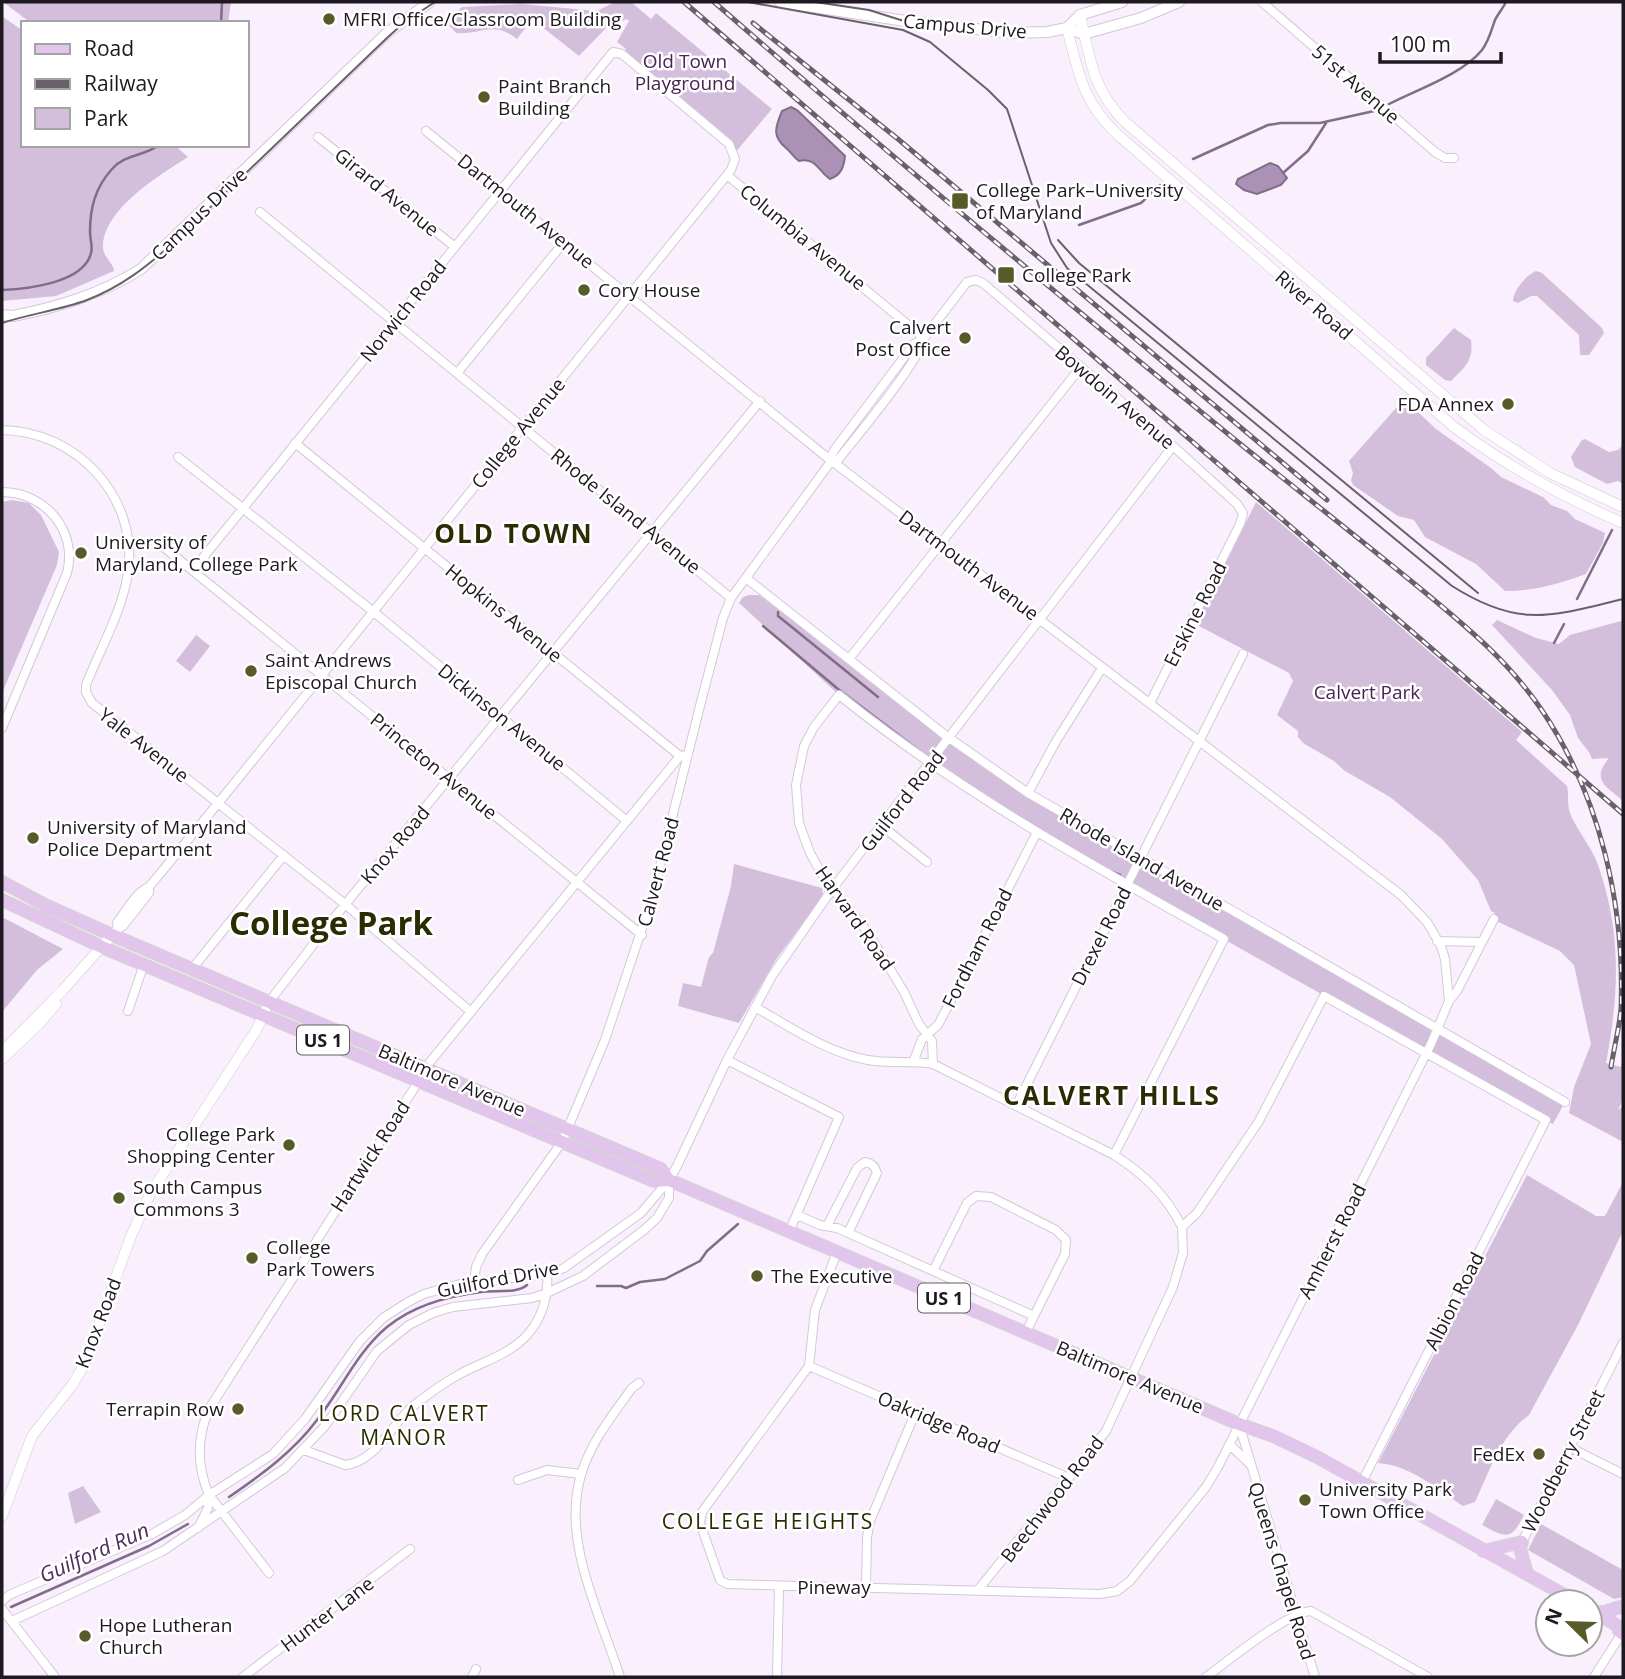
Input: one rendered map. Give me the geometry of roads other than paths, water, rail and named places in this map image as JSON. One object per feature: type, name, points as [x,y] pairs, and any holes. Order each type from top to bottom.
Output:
[{"type":"main road","name":"Campus Drive","points":[[2,315],[13,316],[79,300],[116,285],[141,269],[387,33],[430,2]]},
{"type":"main road","name":"Campus Drive","points":[[780,2],[1010,33],[1047,32],[1067,28],[1084,34]]},
{"type":"main road","points":[[1067,28],[1080,15],[1122,2]]},
{"type":"main road","points":[[1084,34],[1141,18],[1179,2]]},
{"type":"main road","name":"Baltimore Avenue","points":[[2,882],[45,905],[115,932],[192,969],[661,1169],[669,1180],[1131,1377],[1238,1426],[1291,1444],[1553,1588]]},
{"type":"main road","name":"Baltimore Avenue","points":[[2,900],[102,947],[651,1180],[669,1180]]},
{"type":"main road","points":[[1483,1551],[1522,1542],[1520,1549],[1527,1573]]},
{"type":"main road","points":[[1604,1612],[1623,1606]]},
{"type":"main road","points":[[1604,1618],[1621,1629]]},
{"type":"street","name":"51st Avenue","points":[[1262,2],[1436,152],[1445,158],[1454,158]]},
{"type":"street","name":"River Road","points":[[1080,15],[1099,88],[1114,110],[1138,134],[1484,430],[1550,473],[1623,507]]},
{"type":"street","name":"River Road","points":[[1067,28],[1078,76],[1086,95],[1100,117],[1118,135],[1454,427],[1515,469],[1623,523]]},
{"type":"street","name":"Columbia Avenue","points":[[613,52],[622,54],[729,144],[734,159],[727,175],[924,338]]},
{"type":"street","name":"Norwich Road","points":[[193,570],[613,52]]},
{"type":"street","name":"Dartmouth Avenue","points":[[426,131],[832,460],[1401,895],[1427,922],[1445,959],[1449,1001],[1438,1030]]},
{"type":"street","name":"Girard Avenue","points":[[318,137],[454,247]]},
{"type":"street","name":"College Avenue","points":[[115,932],[123,926],[149,892],[149,887],[727,175]]},
{"type":"street","name":"Rhode Island Avenue","points":[[260,212],[731,598]]},
{"type":"street","points":[[458,372],[564,242]]},
{"type":"street","name":"Calvert Road","points":[[474,1282],[476,1267],[482,1254],[562,1142],[605,1040],[642,934],[684,755],[731,598],[832,460],[832,454],[914,344],[924,338],[967,282],[973,280]]},
{"type":"street","name":"Bowdoin Avenue","points":[[973,280],[983,283],[1241,508],[1243,513],[1240,524]]},
{"type":"street","points":[[849,659],[1080,368]]},
{"type":"street","name":"Knox Road","points":[[2,1516],[32,1436],[74,1384],[84,1365],[131,1236],[150,1194],[257,1029],[269,1002],[301,959],[760,401]]},
{"type":"street","name":"Yale Avenue","points":[[2,430],[24,433],[66,448],[96,471],[112,491],[122,514],[129,546],[128,570],[123,592],[86,685],[86,692],[95,707],[346,905],[471,1013]]},
{"type":"street","name":"Hopkins Avenue","points":[[295,443],[684,755]]},
{"type":"street","name":"Guilford Road","points":[[669,1180],[727,1059],[788,952],[833,888],[1173,446]]},
{"type":"street","name":"Dickinson Avenue","points":[[178,457],[373,612],[628,821]]},
{"type":"street","points":[[2,492],[23,495],[47,508],[64,530],[70,554],[67,573],[2,728]]},
{"type":"street","name":"Erskine Road","points":[[1150,704],[1240,524]]},
{"type":"street","name":"Princeton Avenue","points":[[161,545],[642,934]]},
{"type":"street","name":"Rhode Island Avenue","points":[[746,578],[949,739],[1028,793],[1565,1102]]},
{"type":"street","name":"Drexel Road","points":[[1016,1106],[1243,654]]},
{"type":"street","points":[[1028,793],[1055,743],[1102,668]]},
{"type":"street","name":"Rhode Island Avenue","points":[[838,695],[930,764],[1037,832],[1224,939],[1114,1155]]},
{"type":"street","name":"Harvard Road","points":[[838,695],[814,727],[804,746],[796,785],[797,813],[803,838],[826,881],[884,957],[919,1024],[928,1034]]},
{"type":"street","name":"Hartwick Road","points":[[209,1495],[203,1478],[200,1453],[202,1429],[225,1379],[425,1068],[684,755]]},
{"type":"street","points":[[882,826],[927,862]]},
{"type":"street","name":"Fordham Road","points":[[928,1034],[938,1025],[1037,832]]},
{"type":"street","points":[[192,969],[284,855]]},
{"type":"street","points":[[1449,1001],[1457,991],[1494,919]]},
{"type":"street","points":[[2,1052],[115,932]]},
{"type":"street","points":[[1437,941],[1482,942]]},
{"type":"street","points":[[128,1011],[144,964]]},
{"type":"street","points":[[2,1059],[53,1009],[62,991]]},
{"type":"street","points":[[755,1007],[851,1056],[877,1062],[914,1060],[933,1064],[1114,1155],[1152,1183],[1175,1213],[1182,1227],[1197,1213],[1259,1121],[1324,996],[1426,1053]]},
{"type":"street","name":"Amherst Road","points":[[1238,1426],[1438,1030]]},
{"type":"street","points":[[914,1060],[922,1039],[928,1034],[932,1041],[933,1064]]},
{"type":"street","name":"Albion Road","points":[[1362,1482],[1546,1120],[1426,1053]]},
{"type":"street","points":[[727,1059],[839,1117],[789,1232]]},
{"type":"street","points":[[827,1226],[857,1168],[869,1162],[876,1168],[877,1173],[848,1233]]},
{"type":"street","name":"Guilford Drive","points":[[2,1601],[9,1595],[152,1534],[186,1515],[209,1495],[281,1446],[305,1419],[360,1341],[383,1318],[424,1294],[460,1284],[547,1274],[574,1262],[635,1219],[669,1180]]},
{"type":"street","name":"Guilford Drive","points":[[12,1621],[150,1558],[196,1531],[285,1468],[336,1412],[377,1352],[409,1325],[453,1307],[532,1298],[583,1276],[656,1219],[668,1201],[669,1180]]},
{"type":"street","points":[[933,1271],[967,1203],[976,1196],[991,1197],[1056,1230],[1066,1240],[1065,1254],[1026,1332]]},
{"type":"street","points":[[797,1215],[848,1233],[1034,1316]]},
{"type":"street","name":"Beechwood Road","points":[[978,1590],[1106,1431],[1173,1287],[1183,1254],[1182,1227]]},
{"type":"street","points":[[809,1366],[815,1310],[837,1252]]},
{"type":"street","points":[[304,1450],[345,1465],[359,1461],[373,1451],[407,1412],[434,1390],[459,1374],[505,1353],[523,1339],[540,1316],[547,1293],[547,1274]]},
{"type":"street","name":"Woodberry Street","points":[[1522,1542],[1620,1360],[1623,1343]]},
{"type":"street","name":"Pineway","points":[[809,1366],[704,1507],[700,1519],[720,1580],[727,1584],[1100,1594],[1121,1589],[1206,1487],[1238,1426]]},
{"type":"street","name":"Oakridge Road","points":[[809,1366],[1069,1478]]},
{"type":"street","points":[[620,1677],[582,1564],[576,1520],[581,1474],[598,1437],[639,1382]]},
{"type":"street","points":[[866,1587],[870,1521],[915,1411]]},
{"type":"street","name":"Queens Chapel Road","points":[[1238,1426],[1315,1677]]},
{"type":"street","name":"Queens Chapel Road","points":[[1230,1444],[1250,1465]]},
{"type":"street","points":[[1571,1448],[1623,1474]]},
{"type":"street","points":[[518,1480],[547,1470],[581,1474]]},
{"type":"street","points":[[209,1495],[269,1573]]},
{"type":"street","points":[[196,1531],[207,1510],[209,1495]]},
{"type":"street","name":"Hunter Lane","points":[[243,1677],[410,1549]]},
{"type":"street","points":[[776,1677],[779,1587]]},
{"type":"street","points":[[2,1609],[55,1677]]},
{"type":"street","points":[[1206,1677],[1296,1615],[1305,1612],[1317,1613],[1428,1677]]},
{"type":"street","points":[[1594,1677],[1621,1629]]},
{"type":"street","points":[[256,1667],[263,1677]]},
{"type":"waterway","points":[[221,21],[222,2]]},
{"type":"waterway","points":[[1389,104],[1438,81],[1474,59],[1486,43],[1506,2]]},
{"type":"waterway","points":[[1193,159],[1268,125],[1320,123],[1374,111]]},
{"type":"waterway","points":[[1283,173],[1308,151],[1326,123]]},
{"type":"waterway","points":[[2,290],[39,286],[66,278],[78,271],[91,253],[91,215],[101,183],[117,164],[155,147]]},
{"type":"waterway","points":[[1079,225],[1141,203],[1160,185]]},
{"type":"waterway","points":[[1577,599],[1612,530]]},
{"type":"waterway","points":[[778,612],[778,616],[878,697]]},
{"type":"waterway","points":[[1554,643],[1564,624]]},
{"type":"waterway","points":[[763,626],[838,689],[921,752]]},
{"type":"waterway","points":[[1113,872],[1120,875]]},
{"type":"waterway","name":"Guilford Run","points":[[597,1286],[626,1288],[640,1282],[665,1279],[700,1261],[707,1251],[738,1224]]},
{"type":"waterway","name":"Guilford Run","points":[[229,1497],[287,1453],[308,1432],[367,1348],[397,1319],[444,1299],[481,1292],[512,1291],[527,1285]]},
{"type":"waterway","name":"Guilford Run","points":[[11,1607],[149,1546],[188,1524]]},
{"type":"tram line","points":[[2,323],[87,300],[111,289],[144,267],[174,242],[388,37],[435,2]]},
{"type":"tram line","points":[[748,2],[903,30],[930,42],[988,90],[1007,109],[1051,243],[1067,268],[1452,586],[1497,609],[1536,615],[1555,614],[1623,599]]},
{"type":"tram line","points":[[815,2],[869,10],[907,22]]},
{"type":"tram line","points":[[1058,240],[1079,263],[1478,593]]},
{"type":"railway","points":[[684,2],[1623,814]]},
{"type":"railway","points":[[714,2],[1047,285],[1450,613],[1514,674],[1562,742],[1579,778],[1605,852],[1613,891],[1621,970],[1621,1009],[1611,1067]]},
{"type":"railway","points":[[753,23],[898,139],[1327,500]]},
{"type":"place","name":"MFRI Office/Classroom Building","points":[[329,19]]},
{"type":"place","name":"Paint Branch Building","points":[[484,97]]},
{"type":"place","name":"College Park–University of Maryland","points":[[960,201]]},
{"type":"place","name":"College Park","points":[[1006,275]]},
{"type":"place","name":"Cory House","points":[[584,290]]},
{"type":"place","name":"Calvert Post Office","points":[[965,338]]},
{"type":"place","name":"FDA Annex","points":[[1508,404]]},
{"type":"place","name":"University of Maryland, College Park","points":[[81,553]]},
{"type":"place","name":"Saint Andrews Episcopal Church","points":[[251,671]]},
{"type":"place","name":"University of Maryland Police Department","points":[[33,838]]},
{"type":"place","name":"College Park Shopping Center","points":[[289,1145]]},
{"type":"place","name":"South Campus Commons 3","points":[[119,1198]]},
{"type":"place","name":"College Park Towers","points":[[252,1258]]},
{"type":"place","name":"The Executive","points":[[757,1276]]},
{"type":"place","name":"Terrapin Row","points":[[238,1409]]},
{"type":"place","name":"FedEx","points":[[1539,1454]]},
{"type":"place","name":"University Park Town Office","points":[[1305,1500]]},
{"type":"place","name":"Hope Lutheran Church","points":[[85,1636]]},
{"type":"district","name":"OLD TOWN","points":[[514,533]]},
{"type":"district","name":"College Park","points":[[331,922]]},
{"type":"district","name":"CALVERT HILLS","points":[[1112,1095]]},
{"type":"district","name":"LORD CALVERT MANOR","points":[[404,1425]]},
{"type":"district","name":"COLLEGE HEIGHTS","points":[[768,1521]]},
{"type":"park label","name":"Old Town Playground","points":[[685,72]]},
{"type":"park label","name":"Calvert Park","points":[[1367,692]]}]
